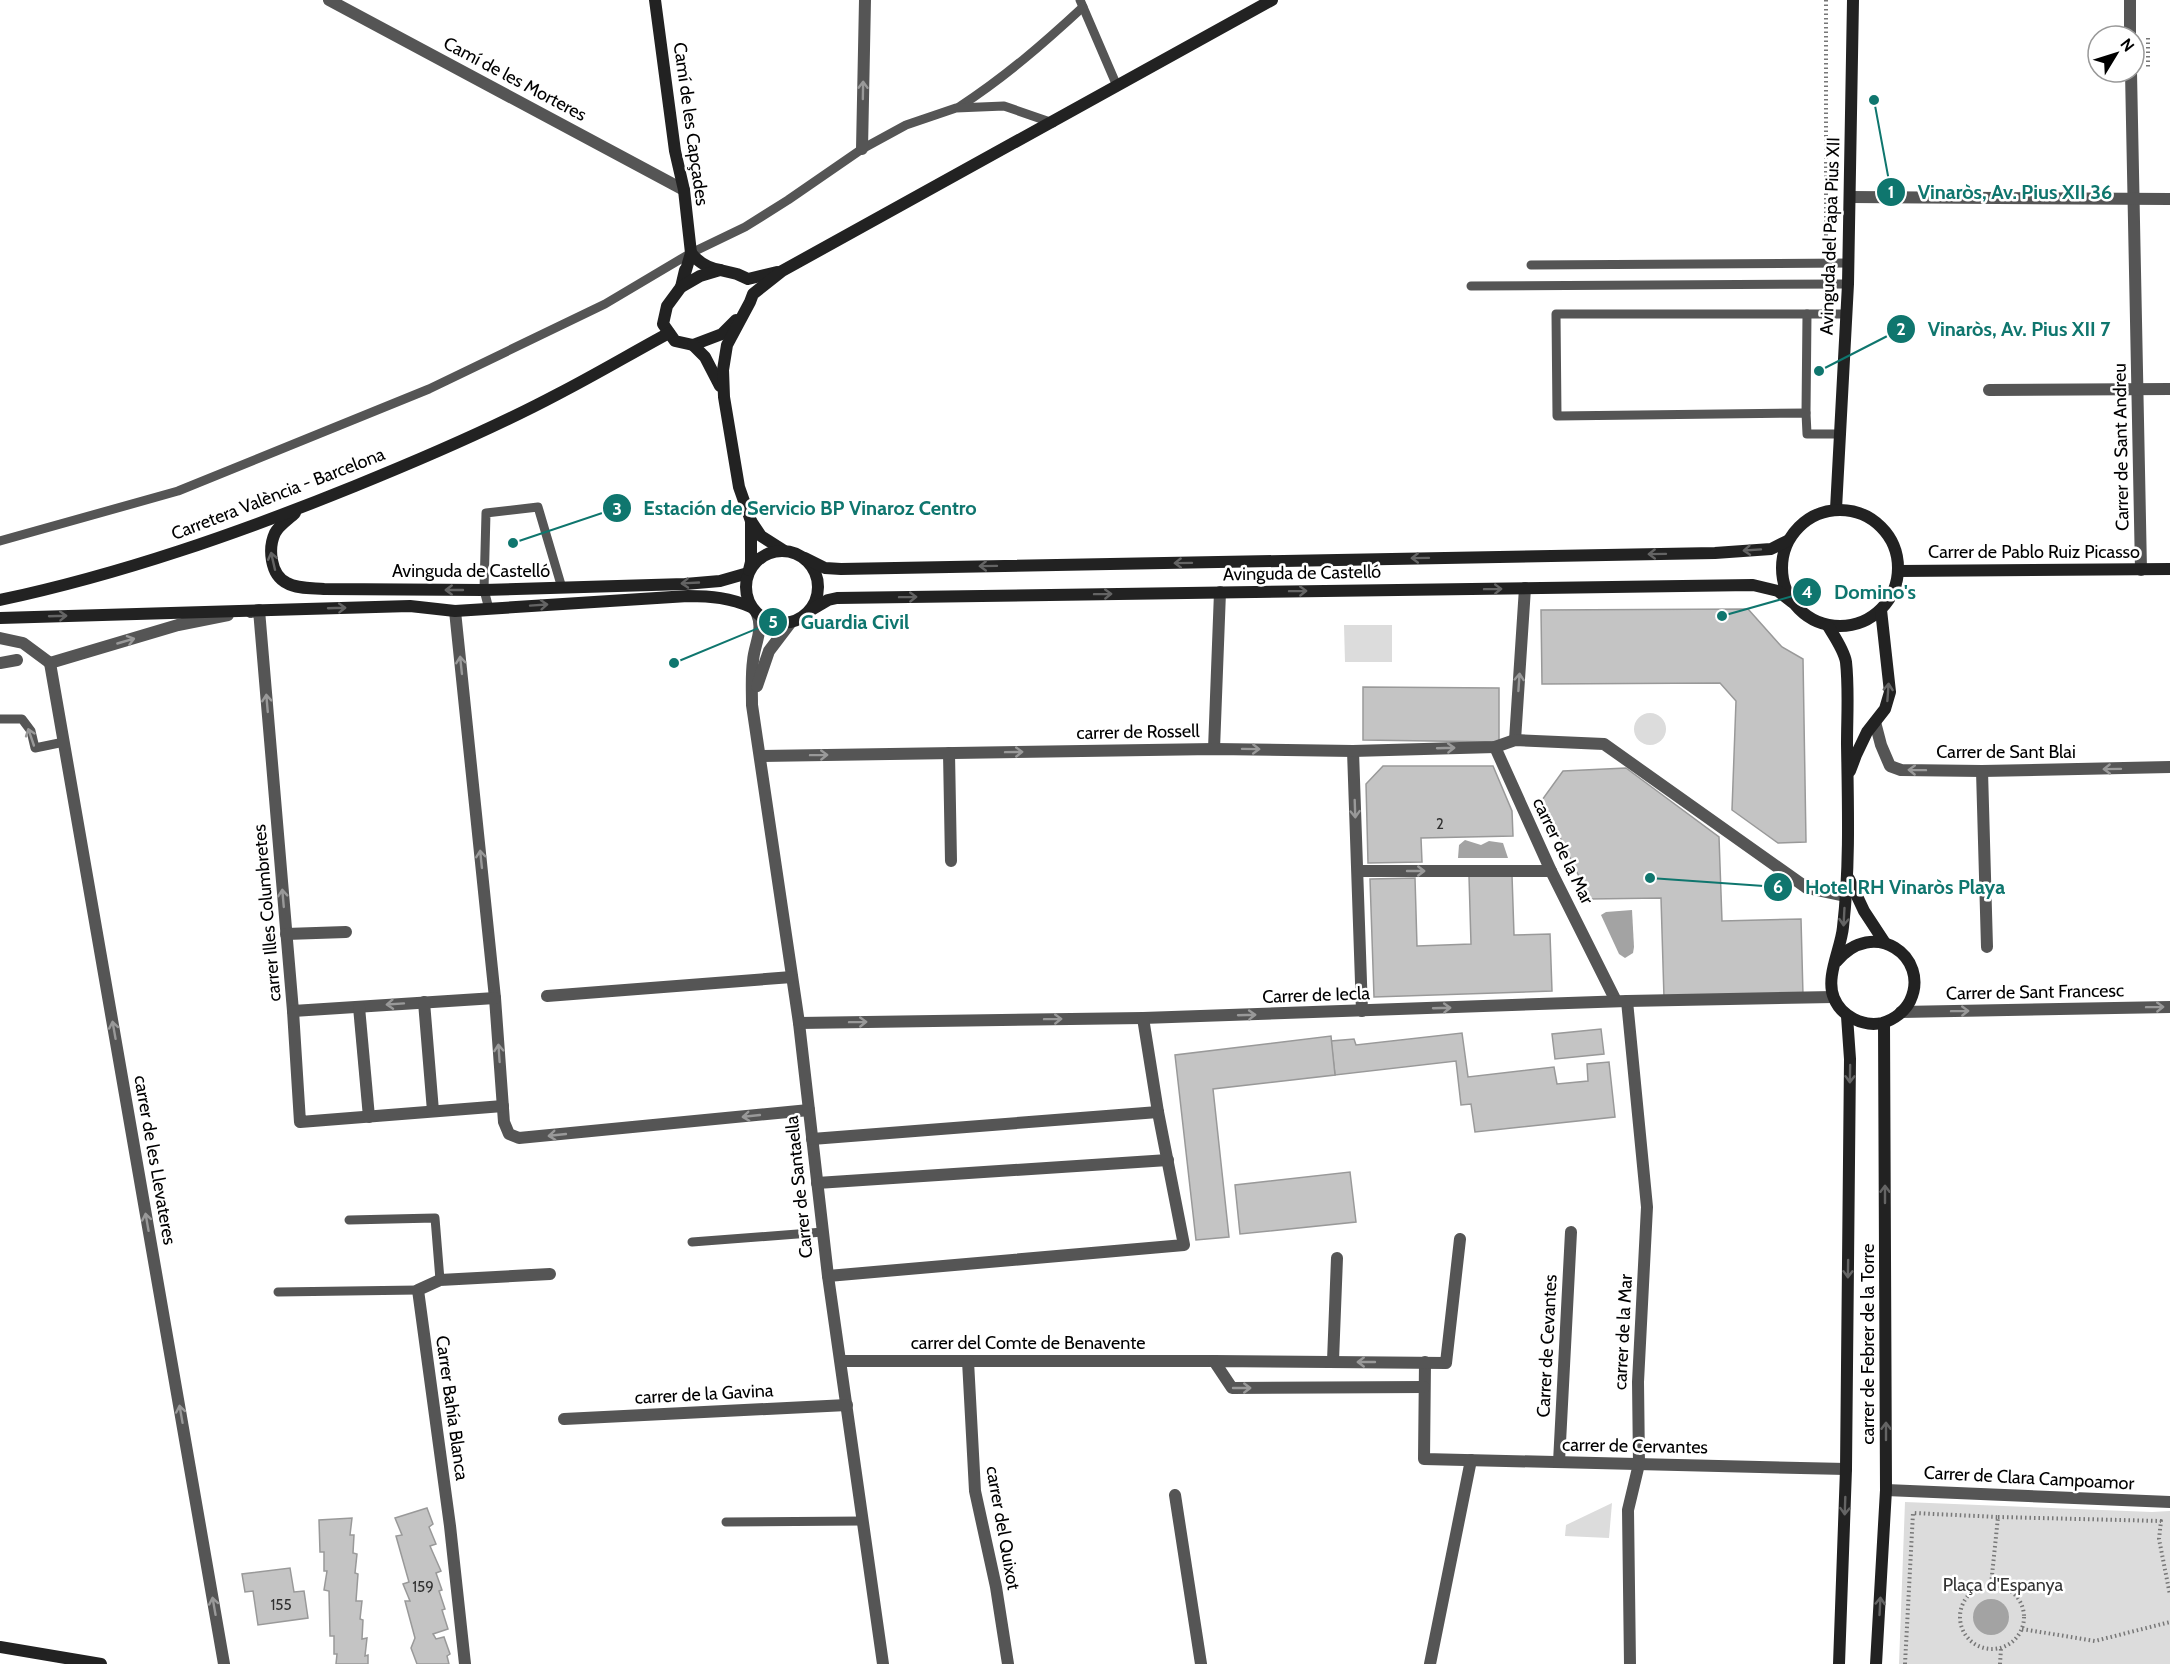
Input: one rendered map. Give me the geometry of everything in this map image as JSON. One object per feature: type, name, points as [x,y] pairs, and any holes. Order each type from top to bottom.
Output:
[{"type":"street","name":"Camí de les Morteres","points":[[329,0],[684,190]]},
{"type":"street","name":"Camí de les Capçades","points":[[656,0],[675,151],[684,190],[691,253]]},
{"type":"street","points":[[862,148],[865,0]]},
{"type":"street","points":[[751,521],[751,562],[745,582],[747,599],[754,610],[767,621],[778,624],[798,620],[811,610],[818,596],[818,581],[814,569],[805,558],[797,553],[783,550],[761,536],[751,521],[739,487],[724,397],[723,370],[727,345],[753,294],[782,271],[1272,0]]},
{"type":"street","name":"Avinguda del Papa Pius XII","points":[[1836,509],[1849,263],[1853,0]]},
{"type":"street","points":[[2130,0],[2130,24]]},
{"type":"street","name":"Carrer de Sant Andreu","points":[[2131,84],[2141,570]]},
{"type":"street","points":[[1850,197],[2170,199]]},
{"type":"street","points":[[691,253],[697,261],[711,269],[737,274],[748,279],[782,271]]},
{"type":"street","points":[[691,253],[681,287],[667,306],[663,324],[675,341],[693,345],[705,357],[724,397]]},
{"type":"street","points":[[681,287],[700,276],[720,270]]},
{"type":"street","points":[[693,345],[722,334],[745,311]]},
{"type":"street","name":"Carretera València - Barcelona","points":[[0,600],[142,564],[301,508],[480,433],[559,394],[669,333]]},
{"type":"street","points":[[1989,390],[2170,389]]},
{"type":"street","name":"Avinguda de Castelló","points":[[301,508],[276,531],[270,553],[276,573],[286,583],[324,589],[562,588],[720,581],[748,571]]},
{"type":"street","points":[[1836,509],[1856,512],[1874,520],[1887,534],[1896,551],[1898,571],[1896,585],[1890,599],[1881,610],[1865,621],[1847,627],[1828,626],[1802,613],[1792,602],[1781,573],[1782,556],[1787,541],[1796,529],[1808,519],[1822,512],[1836,509]]},
{"type":"street","name":"Avinguda de Castelló","points":[[805,558],[825,568],[841,569],[1715,553],[1771,549],[1787,541]]},
{"type":"street","points":[[748,571],[764,555],[783,550]]},
{"type":"street","name":"Carrer de Pablo Ruiz Picasso","points":[[1898,571],[2170,569]]},
{"type":"street","name":"Avinguda de Castelló","points":[[811,610],[828,600],[837,598],[1753,585],[1778,591],[1792,602]]},
{"type":"street","points":[[1525,588],[1515,740],[1604,744],[1807,888],[1845,896]]},
{"type":"street","points":[[1214,749],[1220,592]]},
{"type":"street","name":"Avinguda de Castelló","points":[[0,618],[410,606],[455,611],[688,596],[715,596],[732,599],[754,610]]},
{"type":"street","name":"Avinguda de Castelló","points":[[50,663],[178,626],[259,610]]},
{"type":"street","name":"carrer Illes Columbretes","points":[[259,610],[293,1011],[495,998]]},
{"type":"street","name":"Carrer de Santaella","points":[[754,610],[760,621],[753,660],[752,705],[799,1023],[828,1276],[884,1664]]},
{"type":"street","points":[[1847,781],[1856,754],[1867,732],[1886,709],[1890,692],[1881,610]]},
{"type":"street","points":[[455,611],[495,998],[504,1122],[509,1134],[519,1138],[809,1110]]},
{"type":"street","name":"Carrer de Santaella","points":[[752,705],[769,651],[791,622]]},
{"type":"street","points":[[1828,626],[1846,660],[1846,872],[1843,928],[1832,973],[1833,997],[1847,1016],[1871,1024],[1884,1023],[1901,1012],[1910,1001],[1914,987],[1913,973],[1908,960],[1898,949],[1886,943],[1871,940],[1845,951],[1836,962]]},
{"type":"street","points":[[0,638],[23,643],[50,663]]},
{"type":"street","points":[[0,663],[17,660]]},
{"type":"street","name":"carrer de les Llevateres","points":[[50,663],[224,1664]]},
{"type":"street","name":"Carrer de Sant Blai","points":[[1875,722],[1890,766],[1901,770],[1982,771],[2170,767]]},
{"type":"street","name":"carrer de Rossell","points":[[761,756],[1214,749],[1353,751],[1495,747],[1515,740]]},
{"type":"street","name":"carrer de la Mar","points":[[1495,747],[1551,871],[1621,1001],[1647,1207],[1638,1382],[1639,1464],[1628,1510],[1630,1664]]},
{"type":"street","points":[[1353,751],[1362,1011]]},
{"type":"street","points":[[949,753],[951,861]]},
{"type":"street","points":[[1982,771],[1987,947]]},
{"type":"street","points":[[1358,871],[1551,871]]},
{"type":"street","points":[[1846,872],[1863,911],[1886,943]]},
{"type":"street","points":[[286,934],[346,932]]},
{"type":"street","points":[[547,996],[792,977]]},
{"type":"street","name":"Carrer de Iecla","points":[[799,1023],[1143,1018],[1621,1001],[1833,997]]},
{"type":"street","points":[[424,1002],[433,1111]]},
{"type":"street","points":[[359,1007],[369,1116]]},
{"type":"street","name":"Carrer de Sant Francesc","points":[[1901,1012],[2170,1007]]},
{"type":"street","points":[[293,1011],[300,1122],[503,1106]]},
{"type":"street","name":"carrer de Febrer de la Torre","points":[[1839,1664],[1846,1469],[1850,1059],[1847,1016]]},
{"type":"street","points":[[828,1276],[1184,1245],[1158,1112],[1143,1018]]},
{"type":"street","name":"carrer de Febrer de la Torre","points":[[1876,1664],[1887,1490],[1884,1023]]},
{"type":"street","points":[[812,1139],[1158,1112]]},
{"type":"street","points":[[817,1183],[1168,1160]]},
{"type":"street","name":"Carrer de Cevantes","points":[[1559,1462],[1571,1232]]},
{"type":"street","points":[[1214,1361],[1232,1388],[1424,1387],[1425,1362],[1446,1363],[1460,1239]]},
{"type":"street","points":[[1333,1361],[1337,1258]]},
{"type":"street","points":[[418,1290],[440,1280],[549,1274]]},
{"type":"street","name":"Carrer Bahía Blanca","points":[[418,1290],[450,1526],[465,1664]]},
{"type":"street","name":"carrer del Comte de Benavente","points":[[841,1361],[1425,1362]]},
{"type":"street","name":"carrer del Quixot","points":[[968,1361],[975,1491],[996,1587],[1008,1664]]},
{"type":"street","name":"carrer de Cervantes","points":[[1424,1387],[1424,1458],[1846,1469]]},
{"type":"street","name":"carrer de la Gavina","points":[[564,1419],[847,1405]]},
{"type":"street","points":[[1430,1664],[1471,1460]]},
{"type":"street","name":"Carrer de Clara Campoamor","points":[[1887,1490],[2170,1502]]},
{"type":"street","points":[[1175,1495],[1201,1664]]},
{"type":"street","points":[[0,1647],[101,1664]]},
{"type":"street","name":"carrer de Febrer de la Torre","points":[[1839,1649],[1844,1664]]},
{"type":"lane","points":[[957,108],[1026,60],[1081,4],[1117,87]]},
{"type":"lane","points":[[0,541],[178,491],[429,388],[605,304],[691,253],[745,227],[862,148],[906,125],[957,108],[1004,105],[1053,123]]},
{"type":"lane","points":[[1531,265],[1849,263]]},
{"type":"lane","points":[[1471,286],[1848,284]]},
{"type":"lane","points":[[1806,413],[1557,416],[1556,314],[1847,314]]},
{"type":"lane","points":[[1807,314],[1806,434],[1840,434]]},
{"type":"lane","points":[[489,609],[484,590],[486,513],[538,507],[562,588]]},
{"type":"lane","points":[[0,719],[22,719],[31,731],[35,748],[64,742]]},
{"type":"lane","points":[[349,1220],[435,1218],[440,1280]]},
{"type":"lane","points":[[692,1242],[823,1232]]},
{"type":"lane","points":[[278,1292],[418,1290]]},
{"type":"lane","points":[[726,1522],[863,1521]]},
{"type":"path","points":[[1826,0],[1826,240],[1849,242]]},
{"type":"path","points":[[1905,1664],[1913,1514],[2161,1521],[2159,1539],[2170,1595]]},
{"type":"path","points":[[1991,1585],[1998,1517]]},
{"type":"path","points":[[1991,1585],[2010,1591],[2018,1599],[2023,1608],[2024,1619],[2017,1637],[2001,1648],[1990,1649],[1980,1647],[1971,1641],[1960,1622],[1964,1601],[1971,1593],[1991,1585]]},
{"type":"path","points":[[2022,1629],[2095,1641],[2170,1622]]},
{"type":"path","points":[[2000,1664],[2001,1648]]},
{"type":"green space","points":[[1344,625],[1392,625],[1392,662],[1345,662]]},
{"type":"green space","points":[[1650,713],[1661,718],[1666,729],[1661,740],[1650,745],[1639,740],[1634,729],[1639,718]]},
{"type":"green space","name":"Plaça d'Espanya","points":[[1905,1502],[2170,1511],[2170,1664],[1899,1664]]},
{"type":"green space","points":[[1612,1503],[1609,1538],[1565,1536],[1566,1525]]},
{"type":"shaded area","points":[[1465,840],[1481,845],[1489,841],[1503,843],[1508,858],[1458,858],[1459,845]]},
{"type":"shaded area","points":[[1632,910],[1634,947],[1633,953],[1625,958],[1619,954],[1601,915],[1606,912]]},
{"type":"shaded area","points":[[1991,1599],[2004,1604],[2009,1617],[2004,1630],[1991,1635],[1978,1630],[1973,1617],[1978,1604]]},
{"type":"building","points":[[1748,609],[1782,647],[1803,659],[1806,842],[1778,843],[1732,810],[1736,701],[1720,683],[1542,684],[1541,610]]},
{"type":"building","points":[[1363,687],[1499,688],[1499,742],[1363,740]]},
{"type":"building","points":[[1383,766],[1493,766],[1512,811],[1513,836],[1421,838],[1422,862],[1368,863],[1366,784]]},
{"type":"building","points":[[1626,768],[1719,837],[1722,921],[1801,919],[1803,995],[1664,998],[1661,898],[1590,899],[1542,800],[1563,771]]},
{"type":"building","points":[[1512,875],[1514,935],[1550,934],[1552,991],[1374,997],[1370,879],[1415,878],[1417,946],[1471,944],[1469,876]]},
{"type":"building","points":[[1601,1029],[1604,1054],[1555,1059],[1552,1034]]},
{"type":"building","points":[[1462,1033],[1468,1077],[1554,1067],[1557,1084],[1588,1081],[1587,1064],[1609,1062],[1615,1117],[1475,1132],[1471,1104],[1461,1105],[1456,1061],[1335,1075],[1331,1041],[1354,1039],[1356,1045]]},
{"type":"building","points":[[1331,1036],[1335,1075],[1213,1089],[1229,1237],[1196,1240],[1175,1055]]},
{"type":"building","points":[[1350,1172],[1356,1222],[1240,1234],[1235,1185]]},
{"type":"building","points":[[427,1508],[433,1524],[429,1527],[436,1544],[430,1546],[441,1571],[436,1573],[442,1590],[439,1591],[448,1629],[433,1634],[436,1639],[444,1637],[450,1654],[447,1656],[449,1664],[417,1664],[411,1648],[415,1638],[405,1601],[410,1601],[403,1584],[409,1582],[396,1536],[402,1535],[395,1518]]},
{"type":"building","points":[[352,1518],[350,1535],[354,1535],[353,1553],[357,1554],[355,1573],[358,1574],[356,1601],[362,1601],[360,1619],[363,1620],[362,1639],[367,1638],[365,1656],[368,1655],[368,1664],[336,1664],[334,1636],[330,1636],[329,1591],[324,1590],[327,1571],[324,1571],[324,1552],[320,1552],[319,1520]]},
{"type":"building","points":[[290,1568],[294,1592],[304,1591],[308,1618],[258,1625],[253,1591],[245,1592],[242,1574]]},
{"type":"place","name":"Vinaròs, Av. Pius XII 36","points":[[1874,100]]},
{"type":"place","name":"Vinaròs, Av. Pius XII 7","points":[[1819,371]]},
{"type":"place","name":"Estación de Servicio BP Vinaroz Centro","points":[[513,543]]},
{"type":"place","name":"Domino's","points":[[1722,616]]},
{"type":"place","name":"Guardia Civil","points":[[674,663]]},
{"type":"place","name":"Hotel RH Vinaròs Playa","points":[[1650,878]]}]
